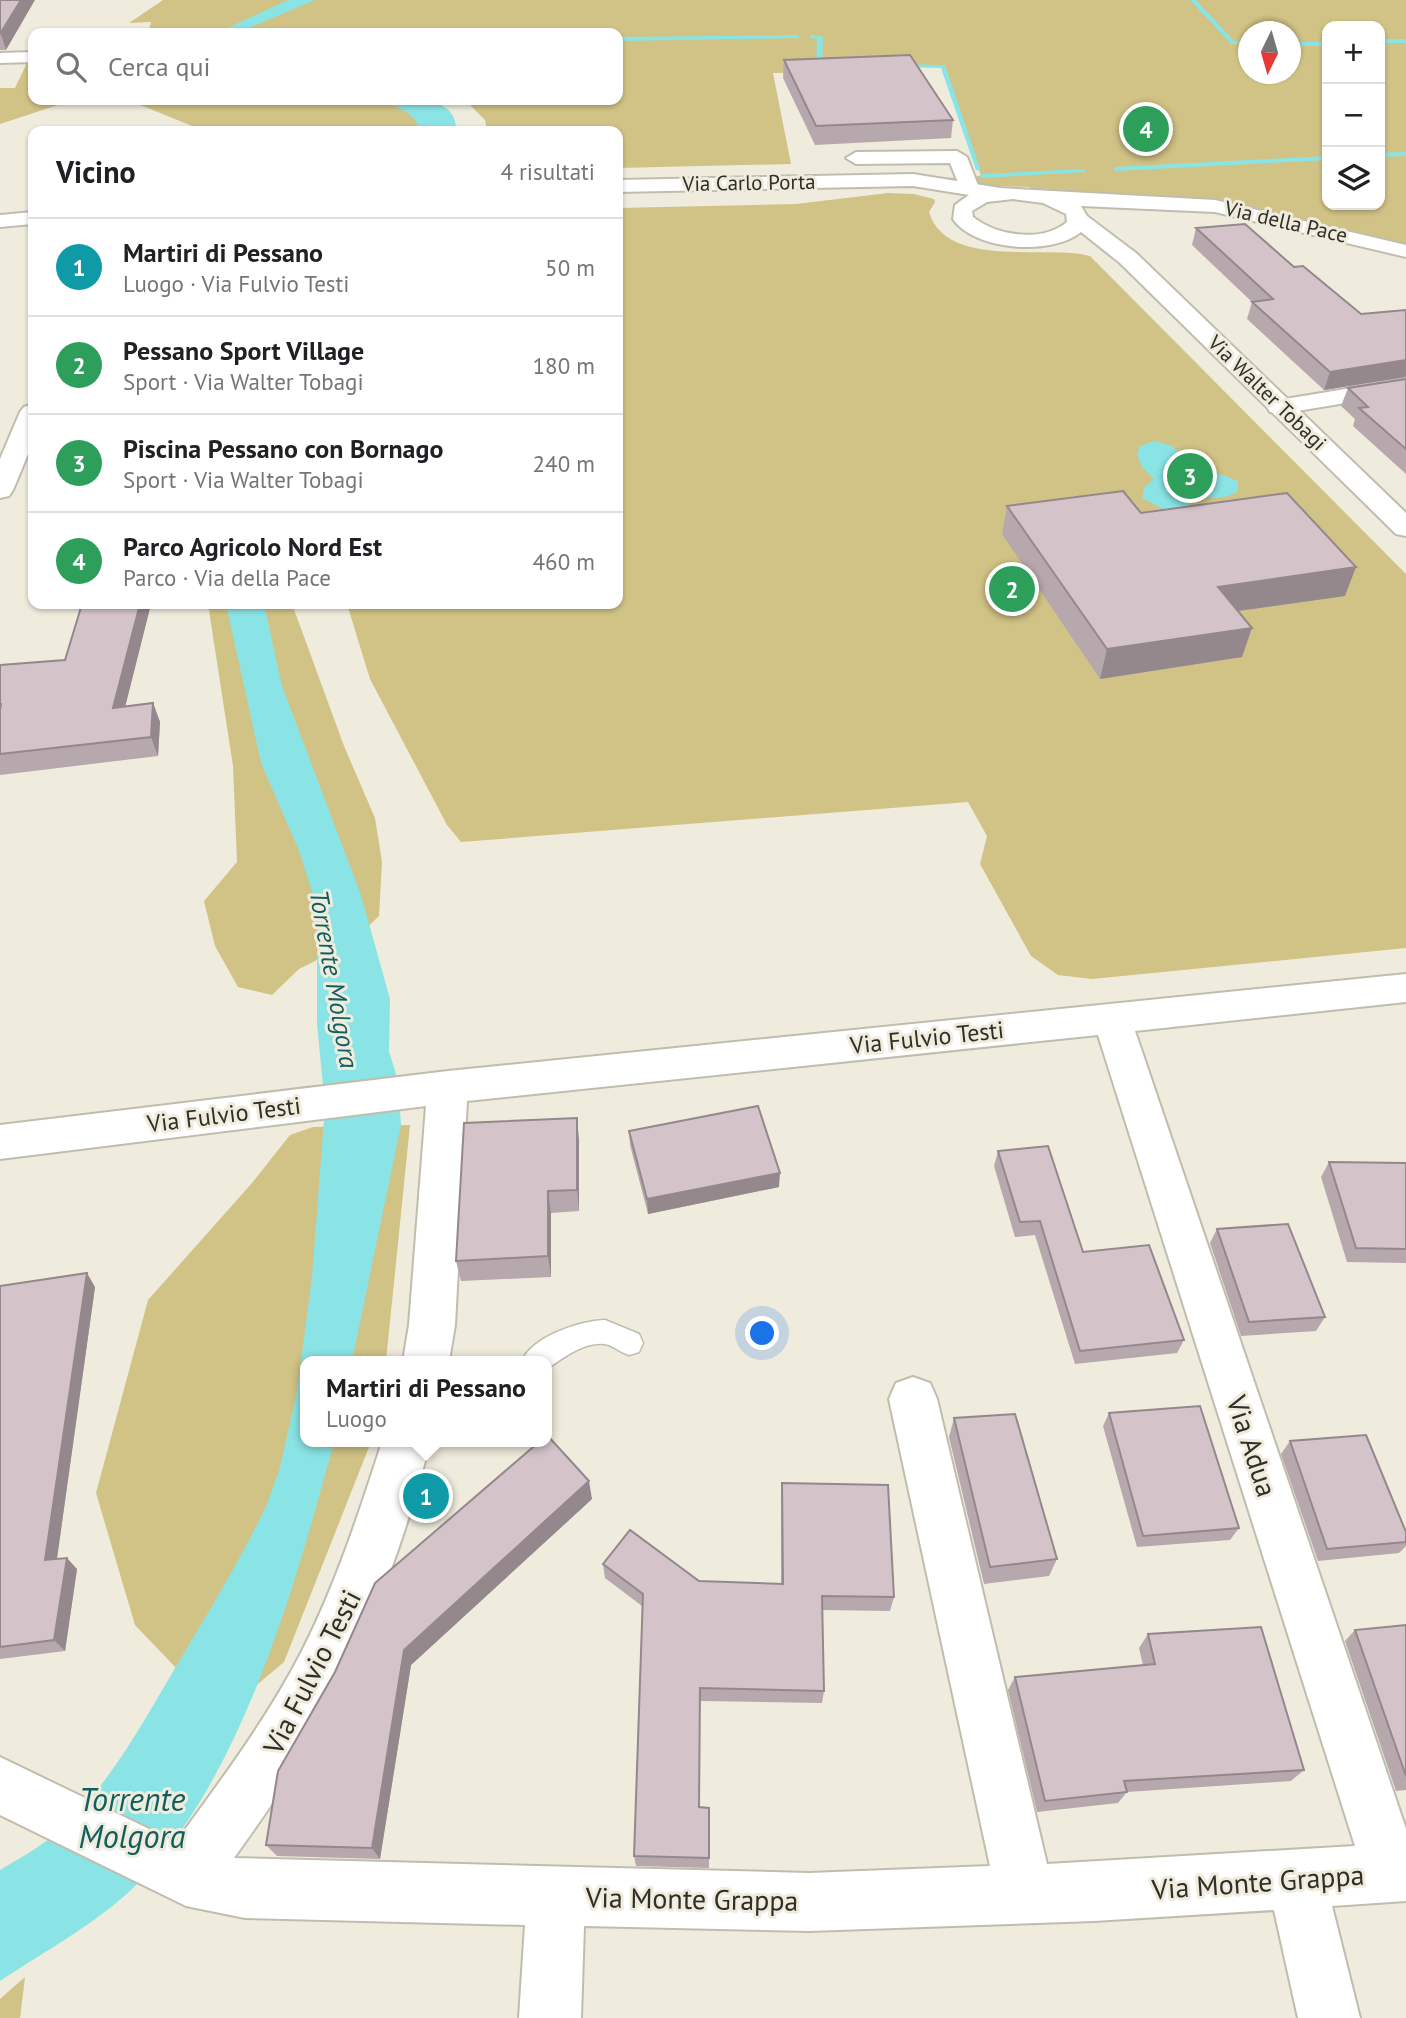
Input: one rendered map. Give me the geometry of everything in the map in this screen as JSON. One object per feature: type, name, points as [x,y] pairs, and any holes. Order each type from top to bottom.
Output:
[{"type":"street","points":[[0,58],[28,57]]},
{"type":"street","points":[[856,158],[957,157],[969,195]]},
{"type":"street","name":"Via Carlo Porta","points":[[623,186],[880,180],[927,185],[969,195]]},
{"type":"street","name":"Via della Pace","points":[[969,195],[1164,202],[1247,211],[1406,251]]},
{"type":"street","name":"Via Walter Tobagi","points":[[969,195],[962,213],[965,220],[976,229],[1008,238],[1097,243],[1128,258]]},
{"type":"street","name":"Via Walter Tobagi","points":[[1049,198],[1069,206],[1079,219],[1128,258],[1406,527]]},
{"type":"street","name":"Via della Pace","points":[[1044,239],[1071,231],[1079,219],[1108,205],[1164,202]]},
{"type":"street","points":[[0,221],[28,218]]},
{"type":"street","points":[[1279,407],[1406,386]]},
{"type":"street","points":[[0,490],[28,424]]},
{"type":"street","name":"Via Fulvio Testi","points":[[0,1142],[433,1089],[1406,988]]},
{"type":"street","name":"Via Adua","points":[[1112,1019],[1399,1872]]},
{"type":"street","points":[[427,1356],[432,1325],[433,1089]]},
{"type":"street","points":[[913,1399],[1025,1895]]},
{"type":"street","name":"Via Fulvio Testi","points":[[186,1877],[277,1746],[313,1683],[358,1587],[407,1447]]},
{"type":"street","name":"Via Monte Grappa","points":[[17,1793],[186,1877],[245,1889],[809,1902],[1025,1895],[1399,1872]]},
{"type":"street","points":[[1297,1880],[1329,2018]]},
{"type":"street","points":[[550,2018],[556,1896]]},
{"type":"lane","points":[[545,1356],[582,1335],[604,1333],[629,1343]]},
{"type":"shaded area","points":[[163,0],[1406,0],[1406,248],[1236,206],[1188,198],[1062,196],[1028,187],[974,185],[946,178],[981,176],[943,66],[819,65],[819,72],[773,73],[791,164],[623,168],[623,126],[486,126],[485,120],[470,105],[623,105],[623,28],[149,28],[151,22],[129,23]]},
{"type":"shaded area","points":[[28,61],[28,105],[58,105],[0,124],[0,88],[15,88]]},
{"type":"shaded area","points":[[140,105],[438,105],[453,126],[192,126]]},
{"type":"shaded area","points":[[888,193],[914,194],[934,199],[929,212],[939,230],[956,242],[1000,251],[1090,256],[1406,574],[1406,948],[1092,979],[1058,975],[1031,956],[980,864],[987,836],[968,802],[461,842],[447,825],[370,679],[349,609],[623,609],[623,208],[796,204]]},
{"type":"shaded area","points":[[209,609],[294,609],[344,746],[375,818],[382,862],[379,916],[351,943],[299,969],[272,995],[238,987],[215,946],[204,901],[237,862],[233,766]]},
{"type":"shaded area","points":[[410,1125],[387,1356],[300,1356],[300,1447],[369,1447],[284,1662],[221,1715],[135,1625],[96,1493],[148,1300],[252,1183],[290,1135],[313,1127]]},
{"type":"shaded area","points":[[25,1977],[20,2018],[0,2018],[0,1999]]},
{"type":"water","points":[[288,0],[315,0],[249,28],[228,28]]},
{"type":"water","points":[[390,105],[440,105],[448,109],[455,126],[418,126],[409,114]]},
{"type":"water","points":[[1154,441],[1172,446],[1189,462],[1238,481],[1238,491],[1218,498],[1182,491],[1190,504],[1186,510],[1163,509],[1142,498],[1144,488],[1154,479],[1142,467],[1137,455],[1140,446]]},
{"type":"water","name":"Torrente Molgora","points":[[227,609],[265,609],[282,686],[361,895],[390,999],[389,1051],[398,1081],[401,1125],[353,1356],[302,1356],[312,1276],[325,1107],[317,1023],[317,908],[300,853],[261,763]]},
{"type":"water","name":"Torrente Molgora","points":[[300,1369],[300,1447],[333,1447],[283,1614],[238,1730],[210,1785],[178,1835],[142,1879],[110,1908],[74,1934],[0,1981],[0,1870],[58,1832],[77,1814],[111,1772],[140,1727],[226,1582],[267,1504],[279,1471]]},
{"type":"building","points":[[0,0],[21,0],[0,34]]},
{"type":"building","points":[[910,55],[953,120],[816,126],[784,60]]},
{"type":"building","points":[[1245,224],[1294,267],[1303,266],[1361,314],[1406,310],[1406,360],[1330,372],[1252,302],[1273,299],[1196,228]]},
{"type":"building","points":[[1406,379],[1406,449],[1359,408],[1368,407],[1348,388]]},
{"type":"building","points":[[1123,491],[1141,513],[1287,493],[1356,567],[1218,587],[1252,628],[1107,649],[1007,506]]},
{"type":"building","points":[[80,609],[139,609],[113,708],[153,703],[151,737],[0,754],[0,665],[65,660]]},
{"type":"building","points":[[758,1106],[780,1173],[647,1199],[629,1131]]},
{"type":"building","points":[[577,1118],[577,1190],[548,1191],[548,1256],[456,1261],[464,1123]]},
{"type":"building","points":[[1048,1146],[1083,1252],[1149,1245],[1184,1340],[1080,1351],[1040,1221],[1020,1222],[998,1151]]},
{"type":"building","points":[[1329,1162],[1406,1163],[1406,1249],[1356,1248]]},
{"type":"building","points":[[1288,1224],[1325,1317],[1249,1322],[1217,1229]]},
{"type":"building","points":[[87,1273],[45,1560],[67,1558],[54,1640],[0,1647],[0,1286]]},
{"type":"building","points":[[1200,1406],[1239,1528],[1143,1536],[1109,1413]]},
{"type":"building","points":[[1015,1414],[1057,1559],[990,1567],[954,1418]]},
{"type":"building","points":[[1366,1435],[1406,1532],[1406,1542],[1327,1549],[1290,1441]]},
{"type":"building","points":[[552,1440],[589,1481],[404,1650],[372,1848],[266,1845],[278,1771],[335,1672],[375,1583],[533,1447],[552,1447]]},
{"type":"building","points":[[782,1483],[888,1485],[894,1597],[822,1596],[824,1691],[700,1688],[699,1807],[709,1808],[709,1858],[634,1856],[643,1594],[603,1564],[630,1530],[699,1581],[783,1584]]},
{"type":"building","points":[[1406,1625],[1406,1776],[1355,1630]]},
{"type":"building","points":[[1261,1627],[1304,1770],[1124,1781],[1127,1792],[1045,1801],[1015,1677],[1155,1664],[1148,1634]]},
{"type":"waterway","points":[[1193,0],[1233,43],[1238,43]]},
{"type":"waterway","points":[[623,39],[798,37]]},
{"type":"waterway","points":[[811,37],[820,37],[819,67],[825,67]]},
{"type":"waterway","points":[[1385,41],[1406,41]]},
{"type":"waterway","points":[[1301,44],[1322,44]]},
{"type":"waterway","points":[[903,66],[943,66],[979,170]]},
{"type":"waterway","points":[[1385,155],[1406,154]]},
{"type":"waterway","points":[[1116,169],[1322,158]]},
{"type":"waterway","points":[[982,176],[1084,171]]},
{"type":"place","name":"Parco Agricolo Nord Est","points":[[1146,129]]},
{"type":"place","name":"Piscina Pessano con Bornago","points":[[1190,476]]},
{"type":"place","name":"Pessano Sport Village","points":[[1012,589]]},
{"type":"place","name":"Martiri di Pessano","points":[[426,1496]]}]
